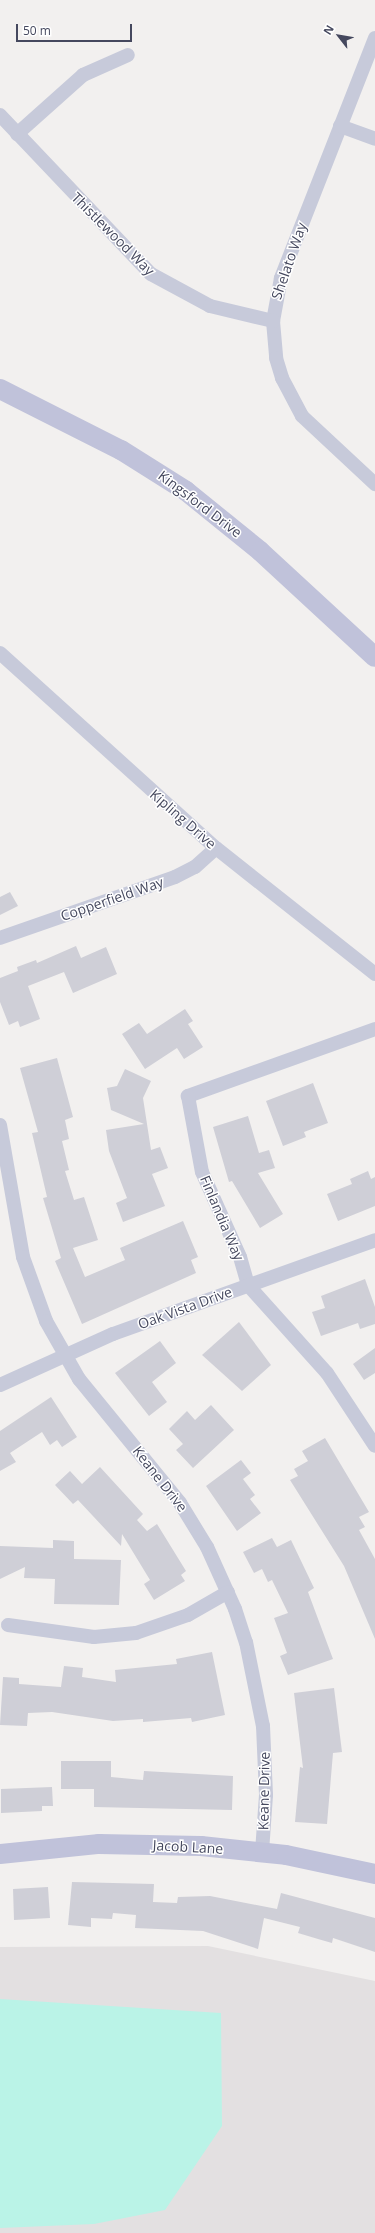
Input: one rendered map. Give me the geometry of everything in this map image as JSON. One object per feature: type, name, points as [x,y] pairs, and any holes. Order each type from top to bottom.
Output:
[{"type":"street","name":"Shelato Way","points":[[372,476],[316,432],[291,398],[276,358],[273,321],[281,278],[375,38]]},
{"type":"street","points":[[17,134],[83,75],[128,55]]},
{"type":"street","name":"Thistlewood Way","points":[[0,115],[151,274],[210,306],[273,321]]},
{"type":"street","points":[[340,126],[375,139]]},
{"type":"street","name":"Kingsford Drive","points":[[0,389],[121,450],[186,491],[260,552],[375,656]]},
{"type":"street","name":"Kipling Drive","points":[[0,653],[216,848],[375,974]]},
{"type":"street","name":"Copperfield Way","points":[[0,938],[180,875],[216,848]]},
{"type":"street","name":"Finlandia Way","points":[[375,1029],[188,1096],[202,1172],[240,1258],[248,1285],[327,1373],[375,1446]]},
{"type":"street","name":"Keane Drive","points":[[0,1125],[23,1257],[35,1296],[63,1354],[103,1412],[180,1502],[228,1592],[246,1642],[263,1726],[266,1795],[262,1852]]},
{"type":"street","name":"Oak Vista Drive","points":[[0,1386],[63,1354],[248,1285],[375,1240]]},
{"type":"street","points":[[8,1625],[94,1636],[136,1633],[188,1615],[228,1592]]},
{"type":"street","name":"Jacob Lane","points":[[0,1854],[99,1844],[150,1844],[262,1852],[375,1874]]},
{"type":"shaded area","points":[[208,1946],[375,1981],[375,2233],[0,2233],[0,1947]]},
{"type":"green space","points":[[0,1999],[221,2013],[222,2126],[165,2210],[94,2224],[0,2228]]},
{"type":"building","points":[[10,892],[18,906],[0,915],[0,897]]},
{"type":"building","points":[[76,946],[81,958],[106,947],[117,974],[73,993],[64,972],[28,986],[40,1019],[20,1027],[18,1021],[9,1025],[0,1002],[0,978],[18,971],[17,967],[36,960],[37,963]]},
{"type":"building","points":[[185,1009],[193,1021],[188,1024],[203,1047],[184,1059],[177,1048],[145,1069],[122,1034],[139,1023],[147,1034]]},
{"type":"building","points":[[57,1058],[73,1117],[65,1120],[69,1139],[62,1141],[69,1170],[65,1171],[74,1200],[84,1197],[98,1240],[73,1248],[85,1277],[125,1260],[120,1248],[183,1221],[198,1257],[191,1260],[196,1273],[82,1324],[55,1261],[61,1258],[43,1198],[47,1197],[32,1133],[38,1132],[20,1068]]},
{"type":"building","points":[[125,1069],[151,1081],[143,1098],[151,1150],[160,1147],[168,1168],[152,1174],[165,1206],[123,1222],[116,1203],[127,1198],[109,1151],[106,1130],[144,1124],[111,1110],[107,1088],[117,1086]]},
{"type":"building","points":[[313,1083],[328,1123],[304,1132],[306,1137],[283,1146],[266,1101]]},
{"type":"building","points":[[248,1116],[259,1153],[269,1150],[275,1168],[258,1173],[283,1214],[260,1228],[232,1181],[229,1182],[213,1127]]},
{"type":"building","points":[[368,1171],[371,1179],[375,1177],[375,1206],[338,1221],[327,1194],[352,1184],[350,1179]]},
{"type":"building","points":[[365,1279],[375,1307],[375,1324],[360,1329],[358,1323],[321,1336],[312,1312],[325,1308],[321,1296]]},
{"type":"building","points":[[239,1322],[271,1365],[242,1391],[202,1355]]},
{"type":"building","points":[[160,1341],[176,1363],[152,1382],[167,1402],[149,1416],[115,1373]]},
{"type":"building","points":[[375,1348],[375,1373],[364,1380],[353,1364]]},
{"type":"building","points":[[51,1397],[77,1437],[62,1447],[57,1440],[50,1445],[42,1432],[10,1453],[16,1462],[0,1471],[0,1431]]},
{"type":"building","points":[[211,1405],[234,1430],[193,1468],[176,1450],[183,1444],[169,1429],[187,1411],[195,1420]]},
{"type":"building","points":[[325,1438],[369,1512],[359,1517],[365,1527],[359,1530],[375,1559],[375,1639],[344,1566],[290,1480],[298,1476],[294,1469],[308,1461],[302,1451]]},
{"type":"building","points":[[241,1460],[251,1473],[243,1479],[255,1495],[250,1499],[261,1513],[237,1531],[206,1486]]},
{"type":"building","points":[[100,1467],[143,1514],[137,1520],[147,1531],[157,1524],[186,1571],[181,1575],[185,1581],[154,1600],[144,1584],[150,1580],[122,1534],[121,1546],[78,1500],[73,1504],[55,1485],[70,1471],[82,1484]]},
{"type":"building","points":[[272,1538],[277,1547],[291,1540],[314,1588],[308,1592],[333,1659],[288,1675],[280,1656],[287,1653],[274,1618],[288,1613],[272,1580],[268,1582],[262,1569],[254,1573],[243,1552]]},
{"type":"building","points":[[53,1540],[74,1541],[74,1559],[121,1560],[119,1605],[54,1604],[55,1579],[24,1578],[25,1567],[0,1579],[0,1546],[53,1548]]},
{"type":"building","points":[[212,1652],[225,1715],[192,1722],[191,1718],[143,1722],[143,1719],[113,1721],[52,1712],[28,1713],[27,1726],[0,1725],[3,1677],[19,1678],[19,1684],[61,1687],[64,1666],[83,1668],[82,1677],[116,1682],[115,1670],[177,1664],[176,1659]]},
{"type":"building","points":[[334,1688],[342,1752],[333,1753],[327,1824],[295,1822],[300,1767],[303,1768],[294,1693]]},
{"type":"building","points":[[61,1761],[111,1761],[111,1777],[143,1780],[144,1771],[233,1776],[232,1810],[94,1807],[94,1789],[61,1789]]},
{"type":"building","points":[[52,1787],[53,1806],[42,1806],[42,1811],[1,1813],[1,1789]]},
{"type":"building","points":[[72,1882],[154,1884],[153,1902],[177,1903],[178,1897],[210,1896],[277,1909],[281,1893],[375,1918],[375,1952],[333,1938],[332,1943],[298,1933],[300,1927],[264,1918],[258,1949],[203,1931],[135,1928],[136,1915],[113,1913],[112,1919],[91,1918],[91,1927],[68,1925]]},
{"type":"building","points":[[48,1887],[50,1918],[14,1920],[13,1889]]}]
